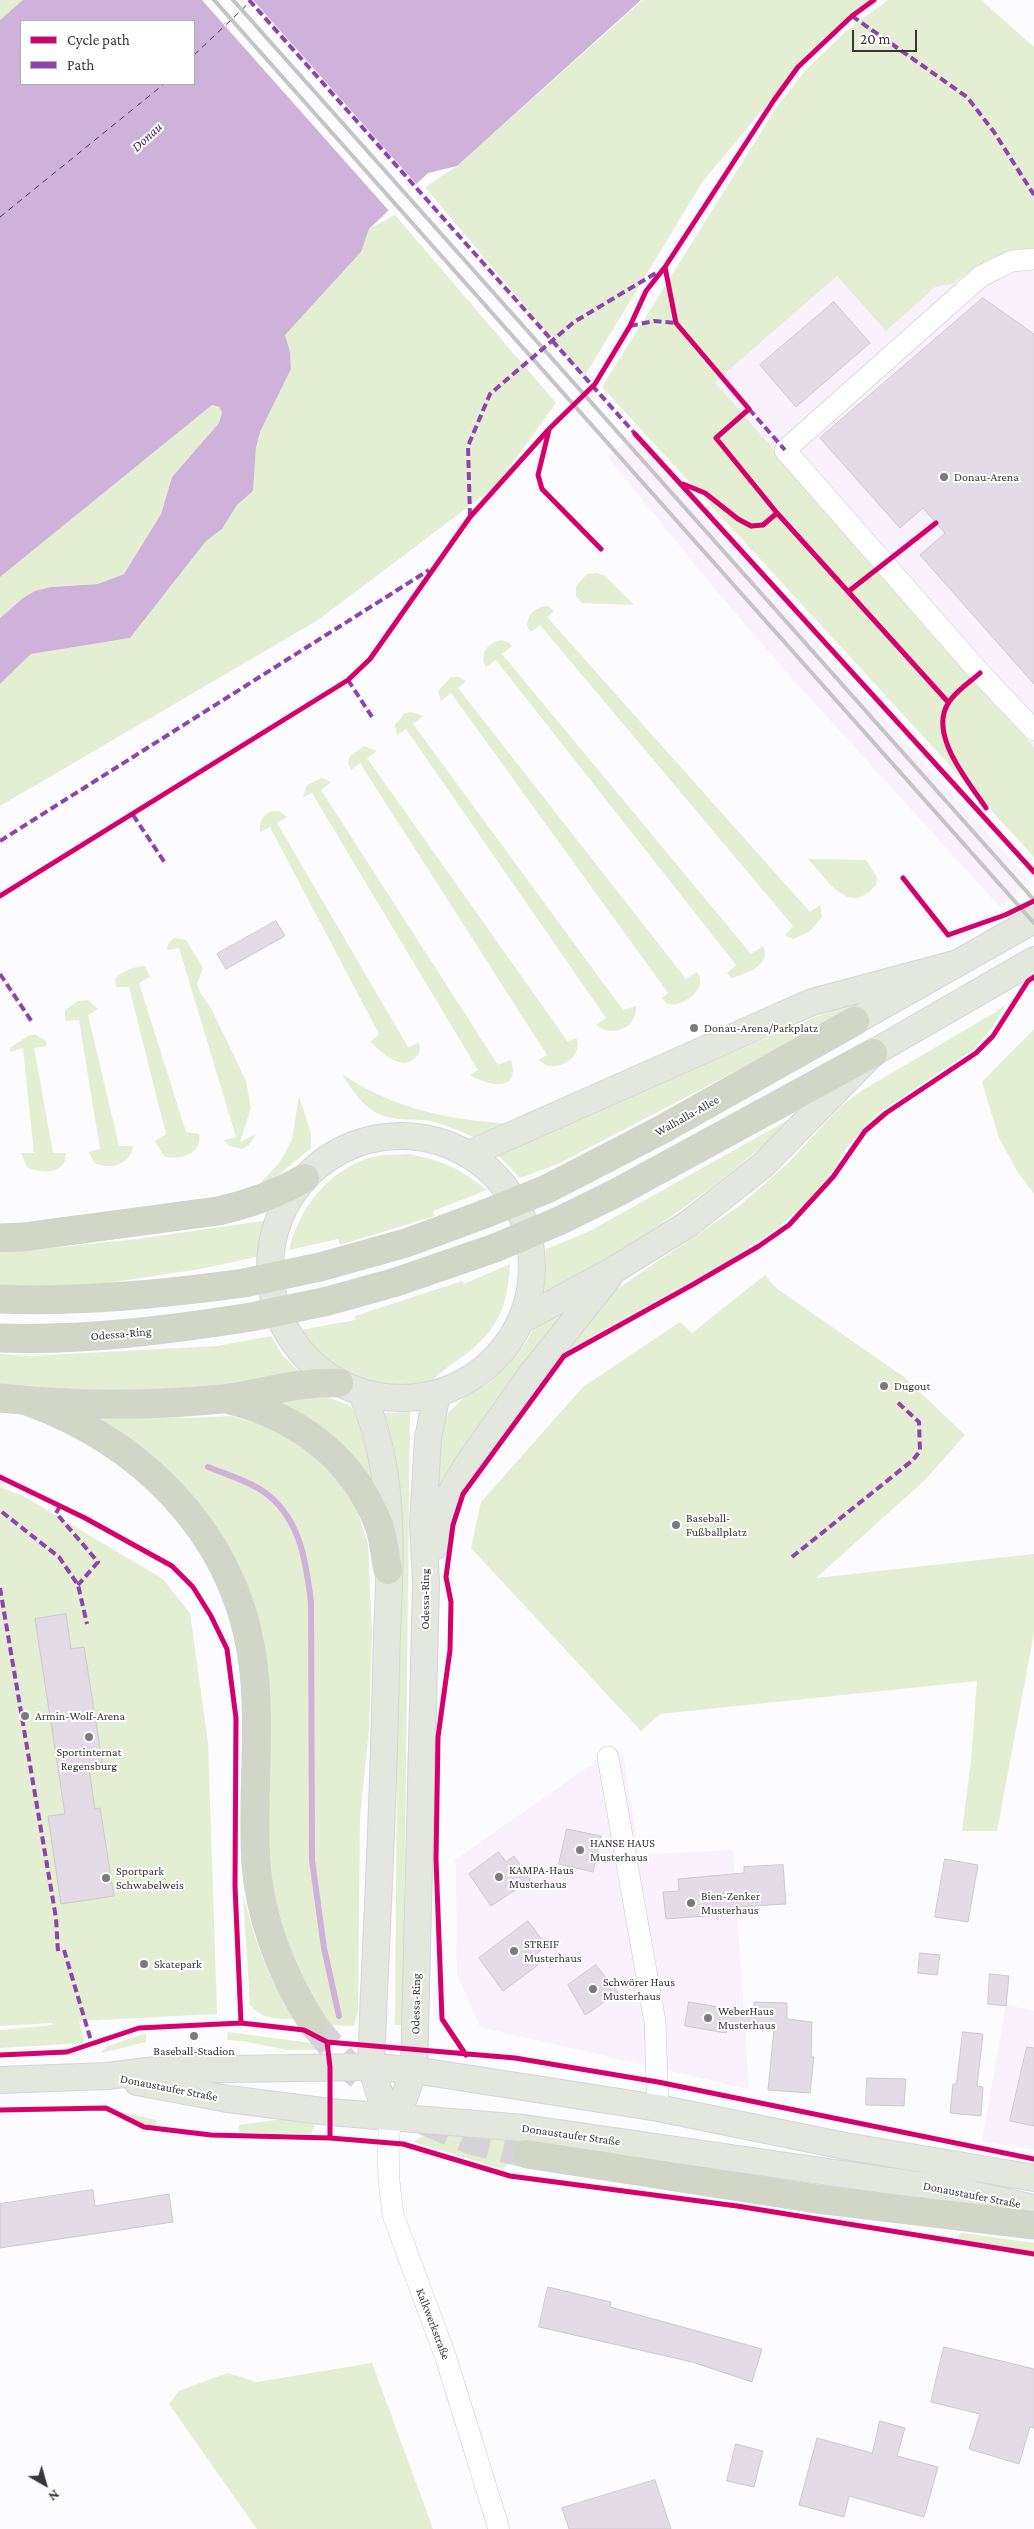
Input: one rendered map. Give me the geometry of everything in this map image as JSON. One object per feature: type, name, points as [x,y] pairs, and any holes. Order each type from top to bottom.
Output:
[{"type":"highway","name":"Walhalla-Allee","points":[[0,1299],[90,1299],[177,1292],[244,1283],[320,1267],[406,1243],[482,1215],[547,1188],[661,1130],[855,1021]]},
{"type":"highway","name":"Odessa-Ring","points":[[0,1338],[93,1336],[185,1328],[328,1301],[396,1282],[495,1248],[559,1221],[618,1192],[873,1053]]},
{"type":"highway","points":[[0,1238],[23,1237],[218,1211],[243,1206],[279,1192],[305,1178]]},
{"type":"highway","points":[[0,1398],[27,1401],[128,1404],[224,1398],[310,1382],[350,1387]]},
{"type":"highway","points":[[224,1398],[261,1408],[290,1422],[314,1437],[341,1463],[362,1490],[379,1526],[388,1570]]},
{"type":"highway","points":[[27,1401],[80,1423],[121,1448],[151,1472],[191,1516],[222,1566],[235,1593],[251,1651],[257,1744],[256,1865],[260,1893],[277,1957],[313,2024]]},
{"type":"highway","points":[[527,2154],[817,2199],[1034,2225]]},
{"type":"main road","name":"Walhalla-Allee","points":[[855,1021],[1034,920]]},
{"type":"main road","points":[[522,1320],[617,1268],[688,1224],[763,1165],[873,1053],[1034,960]]},
{"type":"main road","points":[[469,1154],[812,1002],[958,963]]},
{"type":"main road","points":[[397,1135],[434,1140],[469,1154],[498,1178],[520,1209],[531,1245],[532,1283],[522,1320],[501,1352],[472,1377],[437,1394],[403,1398],[386,1397],[350,1387],[311,1363],[289,1336],[275,1305],[270,1272],[273,1238],[285,1206],[305,1178],[325,1160],[360,1142],[397,1135]]},
{"type":"main road","points":[[426,1583],[443,1506],[467,1465],[530,1376],[617,1268]]},
{"type":"main road","points":[[350,1387],[380,1440],[385,1468],[390,1522],[385,1735],[371,2067],[383,2104],[391,2117]]},
{"type":"main road","name":"Odessa-Ring","points":[[391,2117],[404,2098],[414,2070],[426,1583],[424,1504],[428,1438],[437,1394]]},
{"type":"main road","name":"Donaustaufer Straße","points":[[0,2080],[107,2076],[156,2070],[371,2067],[414,2070],[658,2108],[845,2146],[1034,2178]]},
{"type":"main road","name":"Donaustaufer Straße","points":[[107,2076],[228,2099],[330,2112],[524,2128],[953,2190],[1034,2208]]},
{"type":"street","points":[[1034,259],[1012,262],[980,276],[784,450],[980,673],[1034,730]]},
{"type":"street","points":[[608,1757],[655,2022],[658,2108]]},
{"type":"street","name":"Kalkwerkstraße","points":[[391,2117],[389,2173],[393,2215],[446,2358],[499,2529]]},
{"type":"shaded area","points":[[1034,252],[1034,747],[715,382],[837,276],[886,330],[934,287],[952,284],[970,272]]},
{"type":"shaded area","points":[[632,436],[1031,882],[1000,907],[790,676],[714,588],[608,457]]},
{"type":"shaded area","points":[[623,1754],[639,1855],[733,1850],[749,2089],[480,2027],[457,1974],[456,1862],[452,1862],[588,1767]]},
{"type":"shaded area","points":[[1006,2005],[1034,2011],[1034,2150],[982,2141]]},
{"type":"green space","points":[[0,0],[23,0],[0,20]]},
{"type":"green space","points":[[643,0],[874,0],[852,16],[798,67],[703,181],[584,377],[425,187],[457,166]]},
{"type":"green space","points":[[888,0],[981,0],[1034,47],[1034,252],[970,272],[952,284],[935,287],[886,331],[837,276],[715,382],[1034,747],[1034,857],[602,387],[776,108],[805,71],[845,32]]},
{"type":"green space","points":[[395,215],[556,403],[496,486],[318,620],[0,806],[0,684],[31,654],[130,638],[206,541],[222,529],[237,505],[253,491],[256,448],[260,432],[291,369],[290,352],[284,336],[361,252],[369,229]]},
{"type":"green space","points":[[212,405],[219,407],[222,412],[219,423],[172,477],[161,514],[124,574],[98,584],[51,587],[23,598],[0,618],[0,577]]},
{"type":"green space","points":[[597,573],[605,576],[634,605],[582,603],[576,596],[576,586],[587,574]]},
{"type":"green space","points":[[548,606],[554,611],[547,617],[810,912],[820,905],[822,917],[810,931],[793,939],[785,935],[793,926],[540,625],[531,632],[527,626],[531,614],[536,609]]},
{"type":"green space","points":[[501,640],[508,642],[512,646],[502,654],[751,954],[763,946],[764,958],[756,968],[731,978],[727,973],[736,965],[496,660],[486,667],[483,658],[488,646]]},
{"type":"green space","points":[[451,677],[459,677],[466,681],[458,688],[686,979],[697,972],[700,978],[698,989],[685,1001],[674,1005],[666,1003],[662,998],[668,993],[451,693],[441,701],[438,691]]},
{"type":"green space","points":[[411,712],[423,716],[413,724],[623,1010],[636,1006],[636,1014],[633,1020],[623,1029],[609,1031],[596,1025],[606,1018],[406,729],[397,735],[395,725],[404,714]]},
{"type":"green space","points":[[364,746],[377,751],[367,758],[568,1042],[576,1038],[578,1045],[576,1052],[566,1062],[552,1066],[539,1060],[547,1055],[360,763],[351,770],[348,763],[349,757]]},
{"type":"green space","points":[[322,778],[331,782],[321,790],[498,1065],[511,1060],[513,1071],[511,1078],[507,1082],[493,1084],[470,1075],[478,1070],[312,793],[303,797],[307,785]]},
{"type":"green space","points":[[273,811],[279,811],[287,817],[277,823],[408,1047],[419,1043],[419,1053],[409,1062],[403,1063],[391,1059],[370,1042],[379,1034],[270,827],[260,832],[262,819]]},
{"type":"green space","points":[[808,859],[866,860],[877,877],[876,885],[860,897],[845,896],[831,885]]},
{"type":"green space","points":[[174,938],[186,940],[203,968],[197,984],[201,994],[211,1008],[246,1081],[251,1108],[240,1142],[256,1134],[249,1145],[242,1149],[229,1146],[224,1140],[236,1137],[179,948],[167,950],[169,942]]},
{"type":"green space","points":[[145,966],[150,977],[139,983],[186,1132],[199,1134],[197,1147],[194,1151],[183,1157],[164,1156],[155,1141],[166,1134],[129,987],[116,987],[115,979],[122,973],[133,968]]},
{"type":"green space","points":[[88,1000],[98,1009],[88,1015],[119,1146],[133,1146],[128,1158],[124,1162],[113,1166],[94,1163],[89,1152],[100,1149],[79,1020],[65,1021],[65,1010],[78,1001]]},
{"type":"green space","points":[[1006,1004],[992,1028],[974,1049],[876,1115],[848,1146],[833,1171],[809,1200],[777,1229],[724,1263],[560,1354],[605,1297],[738,1207],[787,1164],[841,1106],[861,1091],[994,1013]]},
{"type":"green space","points":[[862,1005],[560,1163],[520,1178],[496,1153],[842,1006]]},
{"type":"green space","points":[[1034,1029],[1034,1194],[1017,1171],[999,1138],[982,1082]]},
{"type":"green space","points":[[35,1034],[46,1041],[47,1046],[34,1048],[53,1153],[66,1153],[62,1165],[52,1171],[39,1171],[27,1167],[21,1153],[34,1153],[23,1048],[10,1052],[10,1048],[28,1036]]},
{"type":"green space","points":[[342,1074],[383,1097],[427,1112],[473,1120],[520,1124],[478,1139],[435,1122],[383,1116],[362,1102]]},
{"type":"green space","points":[[299,1096],[311,1134],[311,1148],[275,1178],[253,1191],[280,1162],[292,1140]]},
{"type":"green space","points":[[797,1115],[738,1166],[676,1213],[611,1256],[544,1296],[546,1249],[588,1232]]},
{"type":"green space","points":[[408,1154],[432,1159],[450,1166],[487,1190],[433,1211],[435,1216],[340,1245],[338,1239],[289,1250],[300,1219],[308,1206],[317,1193],[340,1172],[369,1158],[383,1155]]},
{"type":"green space","points":[[276,1219],[265,1255],[200,1269],[95,1285],[0,1286],[0,1253],[138,1239]]},
{"type":"green space","points":[[510,1264],[501,1312],[486,1335],[464,1356],[426,1385],[415,1390],[404,1392],[389,1391],[361,1384],[348,1378],[325,1363],[296,1331],[355,1320],[355,1316],[462,1281],[464,1284]]},
{"type":"green space","name":"Baseball- Fußballplatz","points":[[765,1275],[776,1288],[904,1377],[965,1435],[924,1481],[816,1578],[1034,1554],[1034,1633],[997,1831],[962,1831],[971,1761],[977,1681],[660,1714],[641,1731],[471,1548],[481,1502],[583,1387],[680,1322],[692,1333]]},
{"type":"green space","points":[[596,1286],[435,1493],[442,1428],[449,1412],[462,1399],[490,1382],[509,1364],[525,1344],[536,1324]]},
{"type":"green space","points":[[271,1336],[284,1357],[303,1375],[143,1396],[0,1387],[0,1354],[31,1356],[217,1346]]},
{"type":"green space","points":[[319,1394],[349,1405],[365,1424],[379,1508],[263,1403]]},
{"type":"green space","points":[[410,1412],[403,2025],[395,2025],[399,1518],[384,1413]]},
{"type":"green space","points":[[74,1414],[190,1418],[231,1416],[266,1426],[300,1442],[343,1484],[356,1508],[368,1544],[372,1633],[369,1730],[360,1816],[358,2011],[354,2026],[330,2025],[292,1960],[275,1907],[267,1854],[267,1771],[220,1539]]},
{"type":"green space","name":"Sportpark Schwabelweis","points":[[0,1487],[25,1497],[163,1579],[190,1613],[208,1743],[217,2014],[79,2021],[84,2043],[0,2048],[0,2030],[53,2025],[52,2023],[0,2026]]},
{"type":"green space","points":[[243,1895],[264,1960],[277,1989],[296,2019],[270,2018],[260,2014],[250,2005]]},
{"type":"green space","points":[[228,2032],[311,2043],[318,2048],[317,2050],[287,2050],[243,2041],[227,2040]]},
{"type":"green space","points":[[146,2033],[146,2042],[101,2053],[106,2047]]},
{"type":"green space","points":[[113,2110],[156,2120],[155,2127],[145,2126]]},
{"type":"green space","points":[[283,2119],[314,2120],[314,2128],[311,2134],[239,2132],[239,2125]]},
{"type":"green space","points":[[437,2133],[460,2133],[534,2145],[502,2169],[413,2142],[419,2138]]},
{"type":"green space","points":[[962,2233],[1034,2243],[1034,2252],[960,2240],[958,2236]]},
{"type":"green space","points":[[372,2363],[433,2529],[257,2529],[169,2404],[179,2391],[227,2373],[257,2382]]},
{"type":"water","name":"Donau","points":[[23,0],[641,0],[457,166],[428,173],[369,229],[361,252],[285,335],[290,352],[291,369],[260,432],[256,448],[253,491],[237,505],[222,529],[206,541],[130,638],[31,654],[0,684],[0,618],[23,598],[35,591],[51,587],[98,584],[124,574],[161,514],[172,477],[219,423],[222,412],[219,407],[212,405],[0,577],[0,20]]},
{"type":"pier","points":[[202,0],[253,0],[418,186],[390,212]]},
{"type":"building","name":"Donau-Arena","points":[[983,298],[1034,334],[1034,684],[920,555],[945,533],[923,508],[900,528],[820,438]]},
{"type":"building","points":[[834,302],[870,343],[796,407],[760,365]]},
{"type":"building","points":[[276,921],[285,936],[226,969],[217,954]]},
{"type":"building","points":[[66,1614],[71,1649],[84,1647],[103,1767],[89,1769],[95,1809],[100,1808],[114,1896],[61,1904],[48,1816],[65,1814],[35,1619]]},
{"type":"building","name":"HANSE HAUS Musterhaus","points":[[567,1829],[601,1836],[593,1872],[559,1864]]},
{"type":"building","name":"KAMPA-Haus Musterhaus","points":[[499,1852],[506,1862],[514,1856],[530,1880],[491,1906],[469,1874]]},
{"type":"building","points":[[945,1859],[978,1865],[968,1922],[935,1917]]},
{"type":"building","points":[[783,1865],[786,1904],[717,1908],[718,1915],[666,1919],[663,1892],[679,1891],[678,1879],[744,1873],[744,1867]]},
{"type":"building","name":"STREIF Musterhaus","points":[[528,1921],[547,1946],[532,1957],[538,1965],[503,1991],[479,1958]]},
{"type":"building","points":[[920,1953],[940,1955],[937,1975],[918,1973]]},
{"type":"building","name":"Schwörer Haus Musterhaus","points":[[596,1965],[618,1993],[585,2015],[568,1985]]},
{"type":"building","points":[[990,1974],[1009,1976],[1006,2006],[988,2004]]},
{"type":"building","points":[[689,2002],[754,2013],[754,2002],[787,2003],[787,2019],[812,2022],[811,2057],[814,2057],[810,2093],[768,2090],[774,2029],[727,2030],[726,2033],[685,2026]]},
{"type":"building","points":[[963,2032],[983,2034],[977,2086],[983,2087],[981,2116],[950,2113],[953,2084],[956,2084]]},
{"type":"building","points":[[1027,2047],[1034,2048],[1034,2126],[1010,2121]]},
{"type":"building","points":[[867,2078],[906,2079],[904,2106],[866,2105]]},
{"type":"building","points":[[93,2190],[95,2206],[169,2194],[173,2222],[0,2248],[0,2204]]},
{"type":"building","points":[[548,2287],[611,2302],[610,2307],[762,2349],[752,2382],[692,2362],[539,2327]]},
{"type":"building","points":[[944,2347],[1034,2369],[1034,2428],[1030,2427],[1019,2464],[969,2449],[980,2414],[931,2402]]},
{"type":"building","points":[[880,2421],[905,2428],[897,2456],[938,2467],[924,2517],[849,2496],[844,2517],[799,2505],[817,2438],[872,2453]]},
{"type":"building","points":[[736,2444],[763,2451],[754,2487],[727,2481]]},
{"type":"building","points":[[655,2480],[671,2529],[569,2529],[562,2508]]},
{"type":"waterway","points":[[208,1467],[249,1483],[274,1500],[285,1512],[293,1526],[299,1540],[307,1571],[311,1602],[312,1860],[324,1948],[339,2016]]},
{"type":"ferry route","points":[[195,54],[252,0]]},
{"type":"ferry route","points":[[0,217],[163,85]]},
{"type":"tunnel","points":[[313,2024],[350,2068],[366,2081]]},
{"type":"tunnel","points":[[424,2121],[472,2141],[527,2154]]},
{"type":"railway","points":[[214,0],[1034,923]]},
{"type":"railway","points":[[233,0],[1034,900]]},
{"type":"marked path","points":[[249,0],[638,437]]},
{"type":"marked path","points":[[852,16],[967,97],[994,132],[1034,195]]},
{"type":"marked path","points":[[470,516],[468,446],[490,394],[574,322],[656,273]]},
{"type":"marked path","points":[[630,326],[654,321],[676,323]]},
{"type":"marked path","points":[[749,409],[785,450]]},
{"type":"marked path","points":[[0,841],[429,570]]},
{"type":"marked path","points":[[348,680],[374,720]]},
{"type":"marked path","points":[[133,815],[165,863]]},
{"type":"marked path","points":[[0,974],[32,1022]]},
{"type":"marked path","points":[[792,1557],[913,1460],[920,1451],[919,1422],[895,1400]]},
{"type":"marked path","points":[[60,1506],[56,1513],[98,1562],[78,1585]]},
{"type":"marked path","points":[[2,1512],[59,1557],[78,1585],[87,1624]]},
{"type":"marked path","points":[[0,1588],[56,1918],[58,1952]]},
{"type":"marked path","points":[[64,1950],[92,2044]]},
{"type":"cycle path","points":[[0,896],[348,680],[370,659],[470,517],[549,429],[595,384],[630,326],[646,291],[665,267],[774,100],[798,67],[852,16],[874,0]]},
{"type":"cycle path","points":[[665,267],[676,323],[749,409],[716,438],[777,513],[948,702]]},
{"type":"cycle path","points":[[549,430],[538,475],[542,489],[601,549]]},
{"type":"cycle path","points":[[635,434],[1034,872]]},
{"type":"cycle path","points":[[683,484],[705,493],[738,519],[751,526],[763,525],[777,513]]},
{"type":"cycle path","points":[[849,591],[936,523]]},
{"type":"cycle path","points":[[980,673],[959,690],[949,702],[944,715],[943,728],[953,757],[986,808]]},
{"type":"cycle path","points":[[903,878],[948,935],[1005,915],[1034,901]]},
{"type":"cycle path","points":[[466,2055],[442,2019],[436,1859],[438,1737],[450,1650],[451,1602],[446,1577],[453,1525],[463,1494],[564,1356],[759,1246],[789,1225],[833,1177],[865,1131],[886,1113],[976,1053],[993,1036],[1028,981],[1034,977]]},
{"type":"cycle path","points":[[0,1477],[85,1518],[172,1566],[193,1587],[211,1616],[227,1649],[236,1718],[235,1886],[241,2023]]},
{"type":"cycle path","points":[[0,2055],[67,2052],[139,2028],[241,2023],[304,2030],[327,2042],[515,2058],[658,2082],[1034,2159]]},
{"type":"cycle path","points":[[327,2042],[330,2067],[330,2138]]},
{"type":"cycle path","points":[[0,2110],[106,2108],[144,2127],[211,2135],[330,2138],[403,2144],[510,2176],[737,2206],[1034,2254]]},
{"type":"place","name":"Donau-Arena","points":[[944,477]]},
{"type":"place","name":"Donau-Arena/Parkplatz","points":[[694,1028]]},
{"type":"place","name":"Dugout","points":[[884,1386]]},
{"type":"place","name":"Baseball- Fußballplatz","points":[[676,1525]]},
{"type":"place","name":"Armin-Wolf-Arena","points":[[25,1716]]},
{"type":"place","name":"Sportinternat Regensburg","points":[[89,1737]]},
{"type":"place","name":"HANSE HAUS Musterhaus","points":[[580,1850]]},
{"type":"place","name":"KAMPA-Haus Musterhaus","points":[[499,1877]]},
{"type":"place","name":"Sportpark Schwabelweis","points":[[106,1878]]},
{"type":"place","name":"Bien-Zenker Musterhaus","points":[[691,1903]]},
{"type":"place","name":"STREIF Musterhaus","points":[[514,1951]]},
{"type":"place","name":"Skatepark","points":[[144,1964]]},
{"type":"place","name":"Schwörer Haus Musterhaus","points":[[593,1989]]},
{"type":"place","name":"WeberHaus Musterhaus","points":[[708,2018]]},
{"type":"place","name":"Baseball-Stadion","points":[[194,2036]]}]
